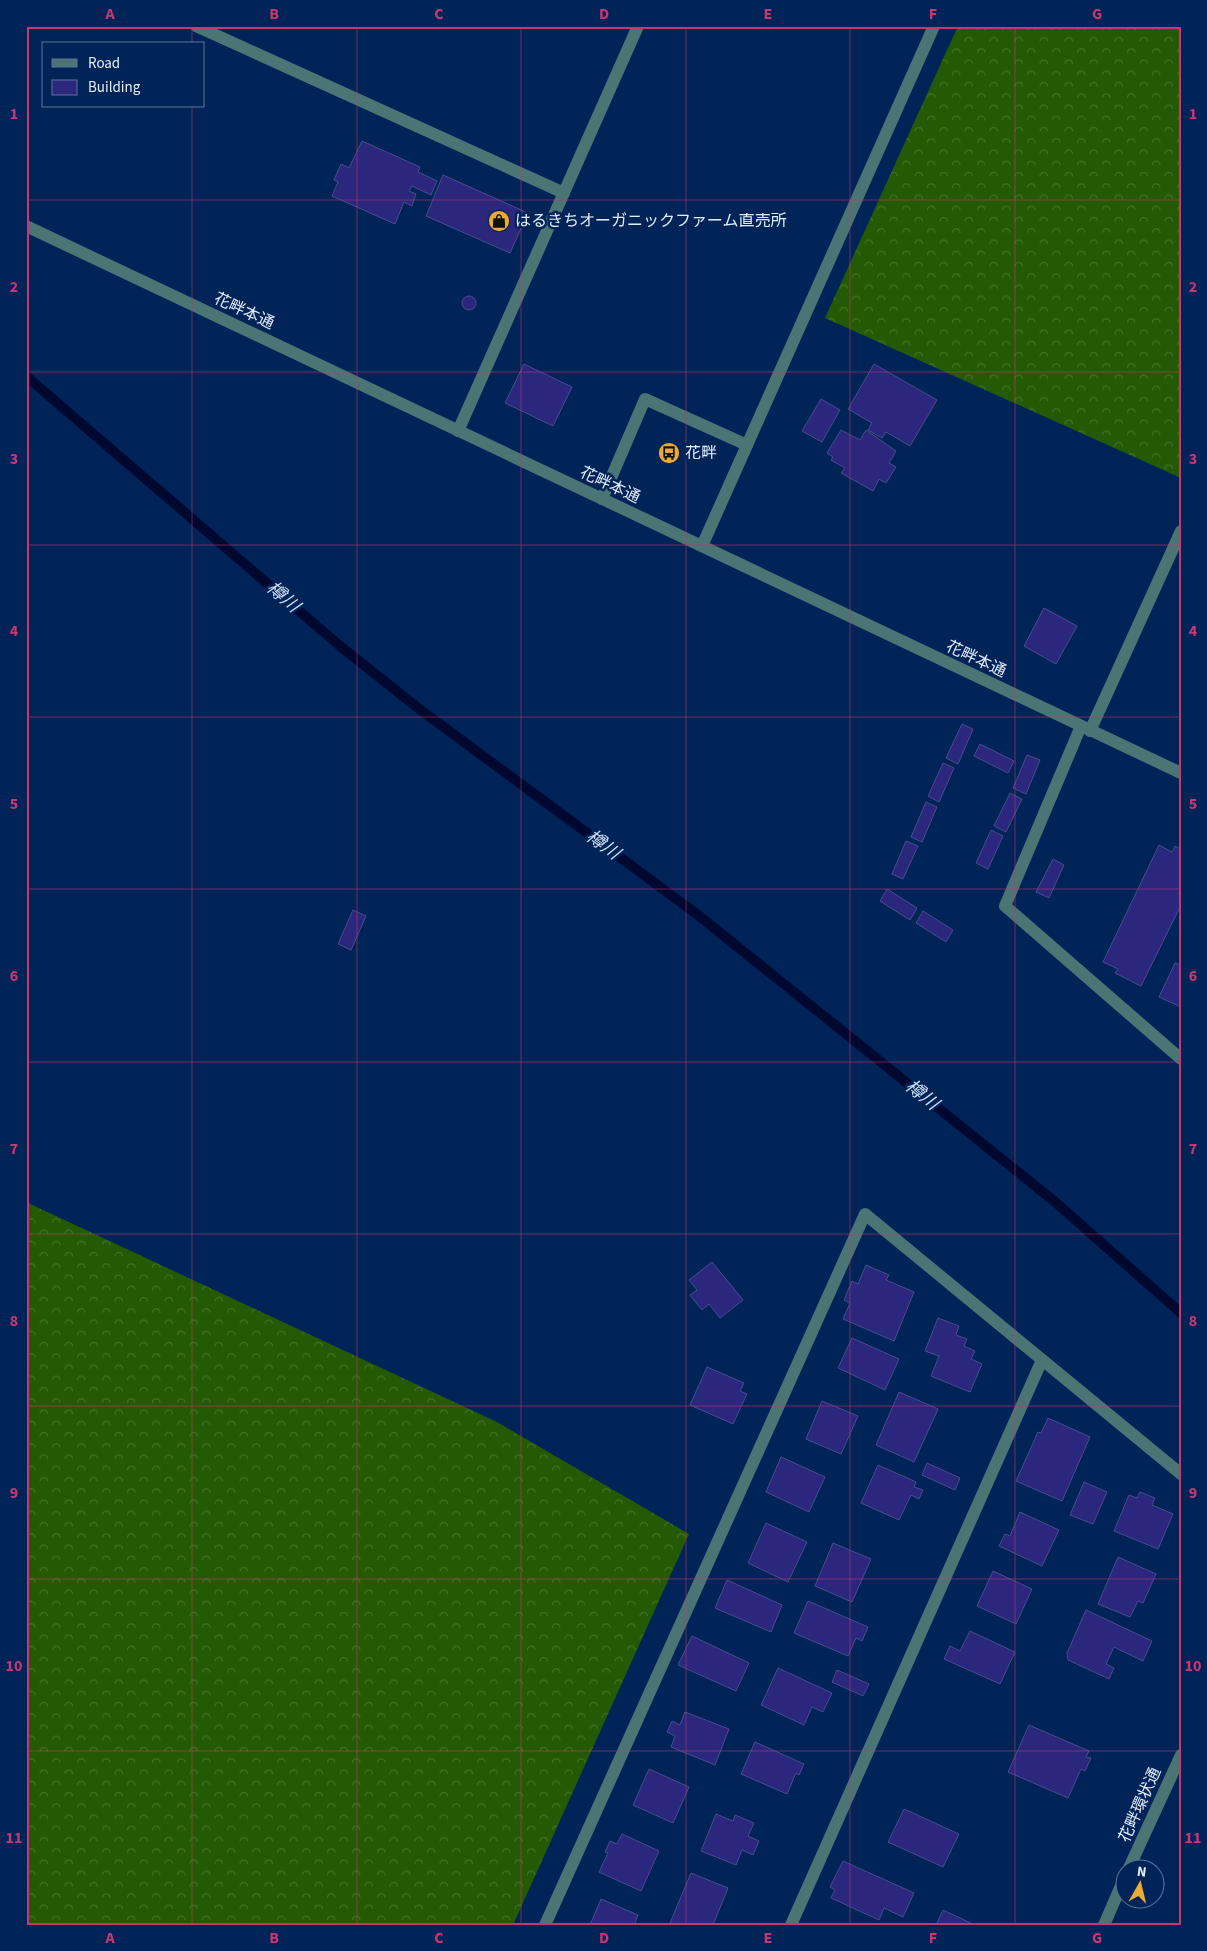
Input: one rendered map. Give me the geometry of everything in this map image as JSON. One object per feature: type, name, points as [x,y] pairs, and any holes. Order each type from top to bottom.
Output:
[{"type":"street","points":[[196,26],[564,194]]},
{"type":"street","points":[[458,431],[638,26]]},
{"type":"street","points":[[702,546],[934,26]]},
{"type":"street","name":"花畔本通","points":[[26,226],[1181,773]]},
{"type":"street","points":[[602,499],[645,400],[747,445]]},
{"type":"street","points":[[1181,531],[1086,728],[1005,906],[1181,1059]]},
{"type":"street","points":[[546,1925],[865,1214],[1181,1474]]},
{"type":"street","points":[[791,1925],[1042,1360]]},
{"type":"street","name":"花畔環状通","points":[[1134,1858],[1181,1755]]},
{"type":"street","points":[[1104,1925],[1114,1902]]},
{"type":"green space","points":[[958,26],[1181,26],[1181,478],[825,318]]},
{"type":"green space","points":[[26,1202],[497,1422],[689,1534],[513,1925],[26,1925]]},
{"type":"building","points":[[362,141],[420,167],[418,172],[437,181],[431,195],[412,186],[409,191],[416,194],[412,206],[404,202],[395,224],[332,196],[338,182],[334,180],[341,164],[349,168]]},
{"type":"building","points":[[443,175],[528,213],[510,253],[426,216]]},
{"type":"building","points":[[466,296],[472,296],[476,303],[472,310],[466,310],[462,306],[462,300]]},
{"type":"building","points":[[524,364],[572,387],[553,426],[505,403]]},
{"type":"building","points":[[874,364],[937,400],[910,446],[886,432],[882,438],[868,430],[872,423],[848,409]]},
{"type":"building","points":[[821,399],[840,410],[822,442],[802,431]]},
{"type":"building","points":[[841,430],[860,440],[866,430],[896,451],[889,463],[896,467],[886,483],[879,479],[873,491],[841,473],[845,468],[831,460],[833,457],[827,453]]},
{"type":"building","points":[[1044,608],[1077,626],[1056,664],[1024,646]]},
{"type":"building","points":[[962,724],[973,729],[958,764],[946,758]]},
{"type":"building","points":[[980,744],[1014,761],[1008,773],[974,756]]},
{"type":"building","points":[[1027,755],[1040,760],[1026,794],[1013,788]]},
{"type":"building","points":[[943,763],[954,768],[939,802],[928,796]]},
{"type":"building","points":[[1010,793],[1022,799],[1006,832],[994,826]]},
{"type":"building","points":[[926,802],[937,807],[922,842],[911,837]]},
{"type":"building","points":[[991,830],[1003,836],[988,869],[976,863]]},
{"type":"building","points":[[906,841],[918,846],[903,879],[892,874]]},
{"type":"building","points":[[1159,845],[1172,852],[1175,846],[1181,849],[1181,905],[1141,986],[1115,973],[1118,969],[1103,962]]},
{"type":"building","points":[[1053,859],[1064,865],[1049,898],[1036,892]]},
{"type":"building","points":[[887,889],[917,908],[910,920],[880,901]]},
{"type":"building","points":[[353,910],[366,916],[351,950],[338,944]]},
{"type":"building","points":[[923,911],[953,930],[946,942],[916,923]]},
{"type":"building","points":[[1175,963],[1181,965],[1181,1007],[1159,997]]},
{"type":"building","points":[[712,1262],[743,1300],[720,1318],[709,1304],[702,1310],[690,1295],[697,1290],[689,1280]]},
{"type":"building","points":[[866,1265],[889,1275],[886,1280],[914,1292],[894,1341],[843,1319],[850,1303],[844,1300],[852,1281],[858,1284]]},
{"type":"building","points":[[938,1318],[959,1326],[956,1335],[967,1339],[964,1346],[975,1351],[971,1359],[982,1364],[970,1392],[931,1376],[939,1356],[925,1351]]},
{"type":"building","points":[[852,1338],[899,1359],[885,1390],[838,1368]]},
{"type":"building","points":[[707,1367],[744,1383],[740,1391],[747,1394],[733,1424],[690,1405]]},
{"type":"building","points":[[899,1392],[938,1409],[914,1462],[876,1445]]},
{"type":"building","points":[[822,1401],[858,1416],[841,1454],[806,1439]]},
{"type":"building","points":[[1048,1418],[1090,1437],[1062,1501],[1016,1481],[1038,1432],[1041,1433]]},
{"type":"building","points":[[781,1457],[825,1477],[809,1512],[766,1492]]},
{"type":"building","points":[[927,1463],[960,1478],[955,1490],[922,1475]]},
{"type":"building","points":[[878,1465],[916,1482],[914,1487],[923,1490],[919,1499],[911,1495],[899,1520],[861,1503]]},
{"type":"building","points":[[1084,1482],[1107,1492],[1093,1524],[1070,1515]]},
{"type":"building","points":[[1140,1492],[1155,1498],[1152,1505],[1173,1514],[1158,1549],[1114,1531],[1129,1495],[1137,1498]]},
{"type":"building","points":[[1020,1512],[1059,1530],[1042,1566],[999,1546],[1005,1534],[1010,1536]]},
{"type":"building","points":[[766,1523],[807,1542],[788,1582],[748,1563]]},
{"type":"building","points":[[833,1543],[871,1559],[852,1602],[815,1586]]},
{"type":"building","points":[[1118,1557],[1156,1574],[1143,1603],[1138,1601],[1130,1617],[1098,1604]]},
{"type":"building","points":[[993,1571],[1032,1589],[1016,1624],[977,1606]]},
{"type":"building","points":[[727,1580],[782,1605],[771,1632],[715,1608]]},
{"type":"building","points":[[808,1601],[868,1627],[862,1641],[856,1638],[848,1656],[794,1633]]},
{"type":"building","points":[[1086,1610],[1152,1641],[1143,1661],[1114,1647],[1106,1664],[1114,1668],[1109,1679],[1068,1660],[1067,1653]]},
{"type":"building","points":[[970,1631],[1015,1652],[1000,1684],[944,1659],[950,1646],[960,1651]]},
{"type":"building","points":[[692,1636],[749,1663],[736,1691],[678,1665]]},
{"type":"building","points":[[778,1668],[832,1693],[823,1712],[812,1707],[804,1725],[761,1705]]},
{"type":"building","points":[[837,1670],[869,1684],[863,1696],[832,1682]]},
{"type":"building","points":[[685,1712],[729,1729],[715,1765],[671,1747],[675,1736],[667,1732],[672,1721],[680,1725]]},
{"type":"building","points":[[1029,1725],[1089,1751],[1086,1757],[1091,1758],[1085,1771],[1081,1769],[1068,1798],[1008,1772]]},
{"type":"building","points":[[755,1742],[804,1764],[799,1775],[796,1773],[787,1794],[741,1774]]},
{"type":"building","points":[[649,1769],[689,1787],[673,1823],[633,1805]]},
{"type":"building","points":[[904,1809],[959,1834],[943,1867],[888,1842]]},
{"type":"building","points":[[716,1814],[733,1821],[735,1815],[754,1823],[748,1836],[759,1841],[753,1855],[742,1850],[736,1865],[701,1851]]},
{"type":"building","points":[[622,1834],[659,1851],[641,1891],[599,1872],[608,1853],[605,1852],[610,1841],[617,1844]]},
{"type":"building","points":[[843,1861],[914,1893],[903,1917],[884,1908],[879,1920],[831,1898],[835,1890],[830,1887]]},
{"type":"building","points":[[691,1873],[728,1888],[713,1925],[675,1925],[670,1923]]},
{"type":"building","points":[[601,1899],[638,1915],[634,1925],[590,1925]]},
{"type":"building","points":[[943,1910],[975,1925],[936,1925]]},
{"type":"waterway","name":"樽川","points":[[26,376],[340,646],[418,708],[698,915],[1054,1201],[1181,1313]]},
{"type":"place","name":"はるきちオーガニックファーム直売所","points":[[499,221]]},
{"type":"place","name":"花畔","points":[[669,453]]}]
